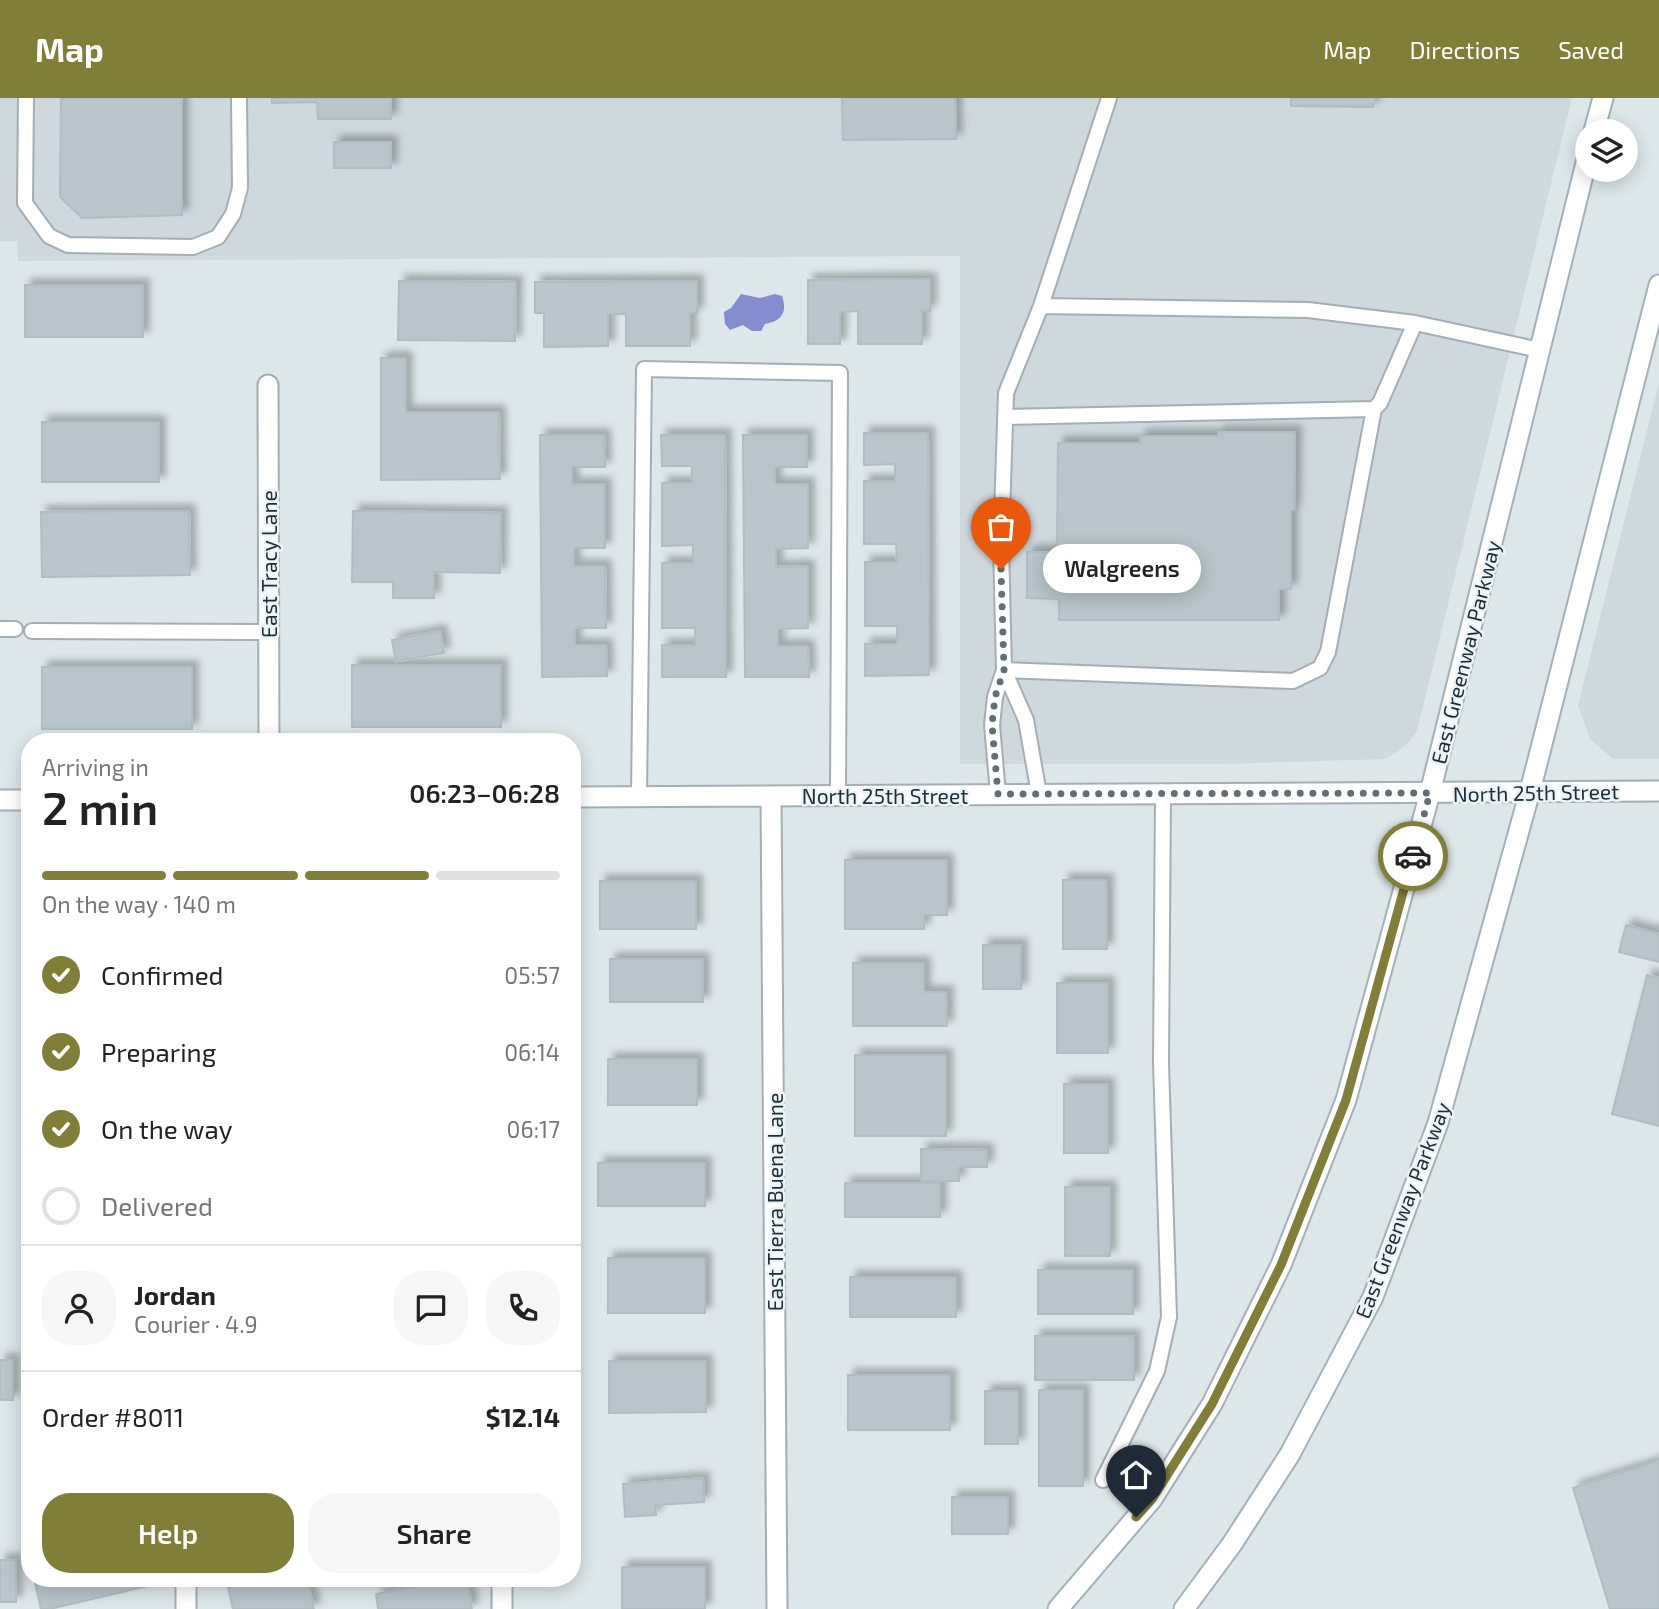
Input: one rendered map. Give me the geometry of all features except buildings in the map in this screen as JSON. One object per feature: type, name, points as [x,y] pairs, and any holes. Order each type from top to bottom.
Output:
[{"type":"main road","points":[[1597,119],[1603,98]]},
{"type":"main road","name":"East Greenway Parkway","points":[[1058,1609],[1152,1499],[1212,1404],[1281,1265],[1346,1100],[1430,793],[1581,182]]},
{"type":"main road","name":"East Greenway Parkway","points":[[1184,1609],[1232,1544],[1290,1454],[1373,1297],[1438,1123],[1530,791],[1659,285]]},
{"type":"main road","name":"East Tracy Lane","points":[[268,385],[269,733]]},
{"type":"main road","name":"North 25th Street","points":[[581,797],[1659,791]]},
{"type":"main road","name":"East Tierra Buena Lane","points":[[771,796],[777,1609]]},
{"type":"main road","points":[[0,800],[21,800]]},
{"type":"main road","points":[[186,1587],[187,1609]]},
{"type":"main road","points":[[502,1587],[502,1609]]},
{"type":"lane","points":[[26,98],[25,203],[49,236],[68,245],[193,247],[218,237],[233,214],[240,188],[239,98]]},
{"type":"lane","points":[[998,794],[992,725],[995,697],[1004,670],[1001,544],[1006,393],[1041,306],[1109,98]]},
{"type":"lane","points":[[1041,306],[1308,310],[1415,323],[1539,350]]},
{"type":"lane","points":[[1004,670],[1293,681],[1320,668],[1328,652],[1374,409],[1380,403],[1415,323]]},
{"type":"lane","points":[[639,796],[644,369],[840,373],[838,795]]},
{"type":"lane","points":[[1005,417],[1374,409]]},
{"type":"lane","points":[[32,631],[269,632]]},
{"type":"lane","points":[[1004,670],[1026,720],[1040,794]]},
{"type":"lane","points":[[1103,1480],[1157,1371],[1169,1317],[1161,1062],[1163,794]]},
{"type":"shaded area","points":[[0,98],[1572,98],[1417,731],[1409,742],[1384,759],[1225,764],[960,764],[960,256],[18,261],[17,241],[0,241]]},
{"type":"shaded area","points":[[1659,383],[1659,759],[1613,759],[1590,739],[1578,705]]},
{"type":"water","points":[[741,294],[760,298],[775,294],[782,296],[784,302],[782,315],[765,324],[761,331],[752,331],[743,325],[730,330],[725,324],[724,312],[731,308]]},
{"type":"way so far","points":[[1001,569],[1004,670],[995,697],[992,725],[998,794],[1430,793],[1413,856]]},
{"type":"place","name":"Walgreens","points":[[1001,569]]},
{"type":"route","points":[[1136,1517],[1152,1499],[1212,1404],[1281,1265],[1346,1100],[1413,856]]}]
